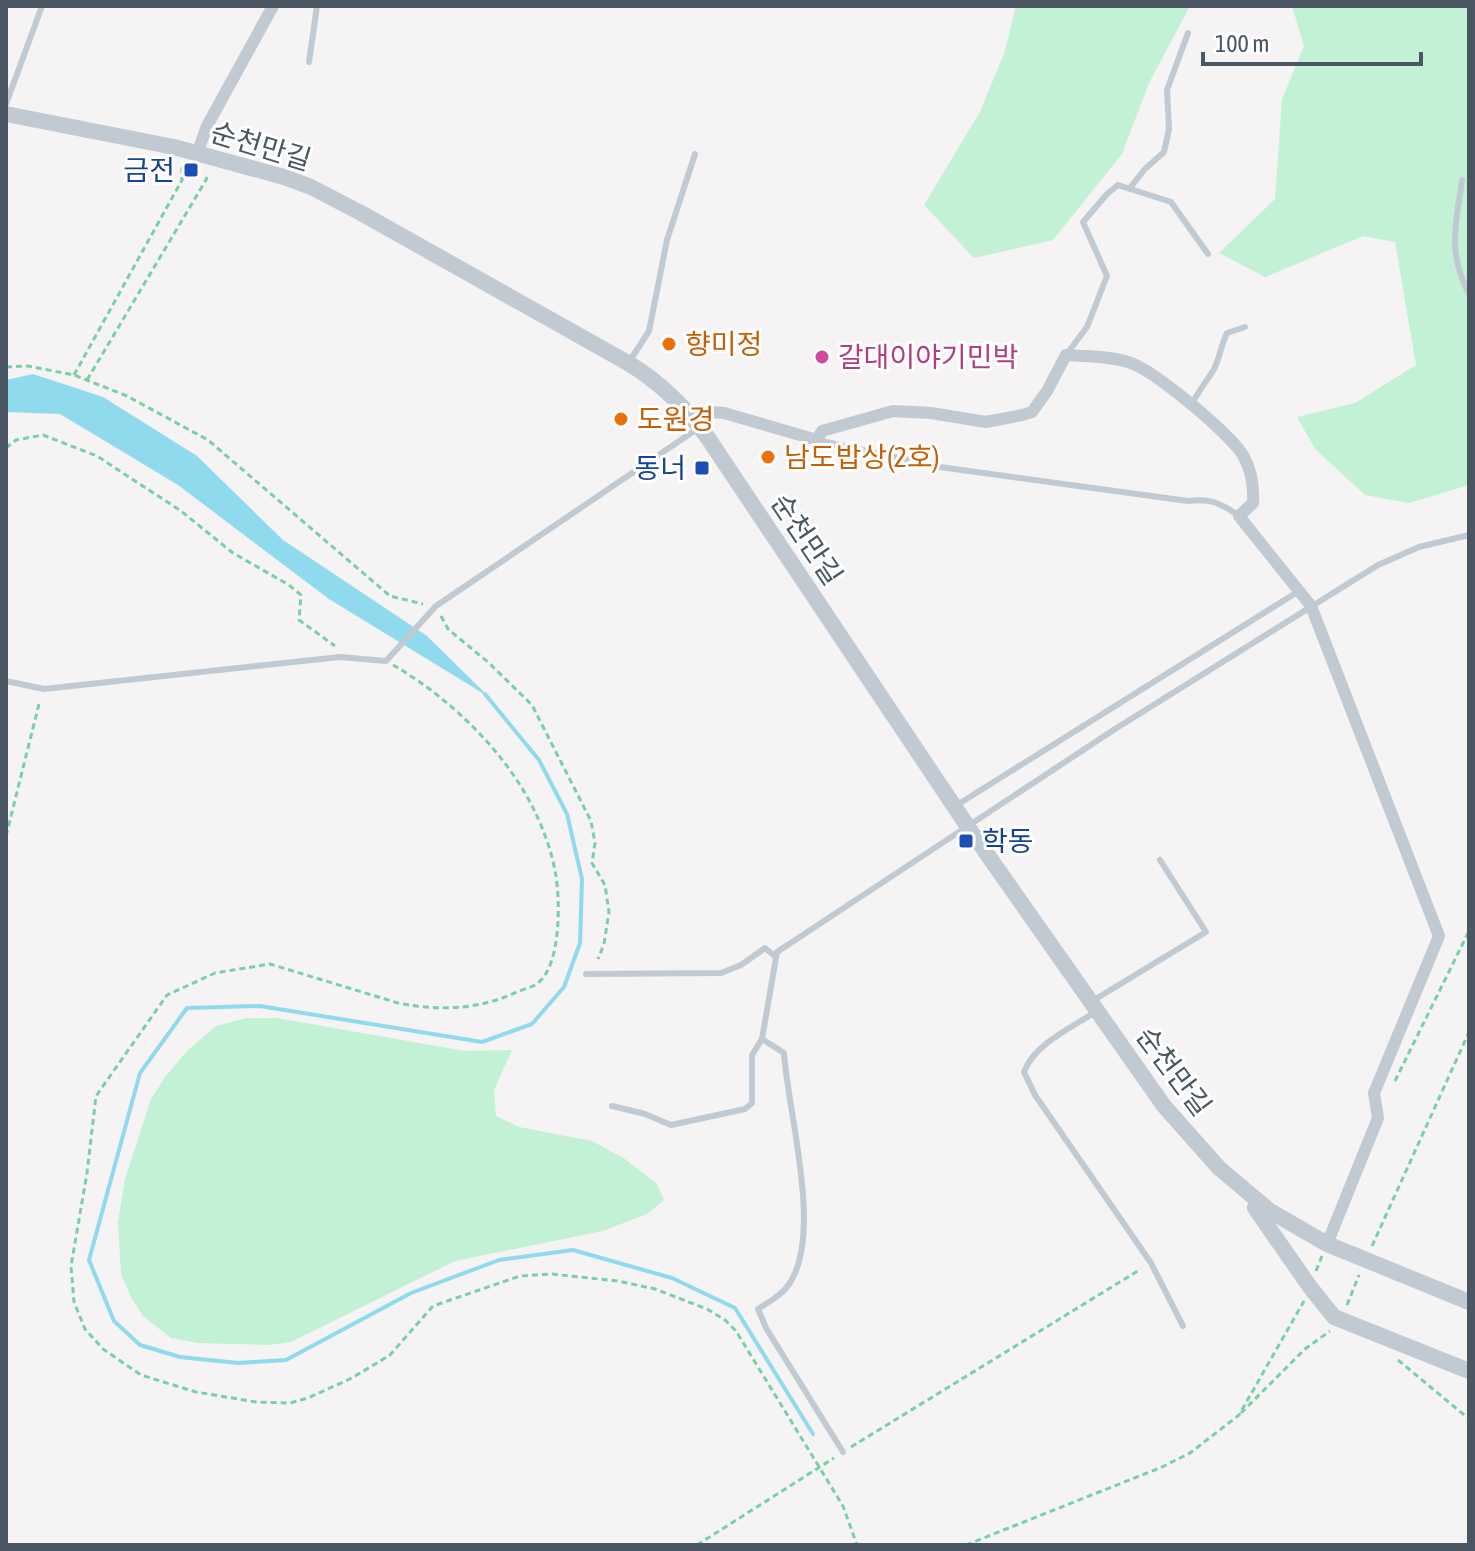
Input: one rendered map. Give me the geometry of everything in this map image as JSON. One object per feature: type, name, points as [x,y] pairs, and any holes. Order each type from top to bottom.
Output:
[{"type":"street","points":[[197,154],[207,126],[273,6]]},
{"type":"street","name":"순천만길","points":[[6,114],[197,154],[311,187],[628,363],[657,383],[700,427],[954,807],[1164,1106],[1219,1168],[1270,1211],[1327,1244],[1469,1302]]},
{"type":"street","points":[[686,410],[724,413],[817,440],[822,431],[893,411],[931,413],[986,422],[1032,412],[1066,355],[1096,356],[1130,362],[1160,380],[1229,437],[1246,461],[1254,482],[1253,503],[1239,516],[1311,606],[1439,936],[1374,1093],[1378,1118],[1327,1244]]},
{"type":"street","points":[[1219,1168],[1264,1218],[1310,1287],[1340,1312],[1469,1371]]},
{"type":"lane","points":[[6,104],[42,6]]},
{"type":"lane","points":[[309,62],[317,6]]},
{"type":"lane","points":[[1129,189],[1164,152],[1169,129],[1167,90],[1188,33]]},
{"type":"lane","points":[[628,363],[649,331],[667,240],[695,154]]},
{"type":"lane","points":[[1462,180],[1454,253],[1459,276],[1469,294]]},
{"type":"lane","points":[[1066,355],[1087,327],[1107,276],[1083,222],[1118,185],[1171,202],[1208,254]]},
{"type":"lane","points":[[1191,406],[1214,369],[1227,333],[1245,327]]},
{"type":"lane","points":[[6,681],[44,689],[340,657],[386,661],[436,606],[700,427]]},
{"type":"lane","points":[[817,440],[940,467],[1188,501],[1206,498],[1223,504],[1239,516]]},
{"type":"lane","points":[[612,1106],[645,1114],[671,1125],[745,1109],[752,1103],[752,1055],[762,1039],[777,952],[1115,729],[1311,606],[1402,554],[1469,535]]},
{"type":"lane","points":[[954,807],[1299,591]]},
{"type":"lane","points":[[1160,860],[1206,932],[1094,1007],[1028,1059],[1024,1072],[1035,1095],[1151,1263],[1183,1326]]},
{"type":"lane","points":[[586,974],[721,973],[741,965],[765,948],[776,957]]},
{"type":"lane","points":[[762,1039],[784,1053],[804,1228],[798,1267],[791,1283],[758,1309],[766,1328],[843,1452]]},
{"type":"path","points":[[74,375],[197,154]]},
{"type":"path","points":[[87,380],[206,180],[197,154]]},
{"type":"path","points":[[6,367],[28,366],[74,375],[127,396],[208,440],[390,596],[436,606],[448,629],[532,705],[591,821],[595,843],[592,863],[605,885],[609,912],[604,944],[598,959]]},
{"type":"path","points":[[6,448],[16,440],[43,435],[97,456],[181,511],[233,553],[289,585],[301,595],[299,620],[335,646],[340,657]]},
{"type":"path","points":[[386,661],[474,726],[504,763],[535,812],[556,874],[556,944],[548,970],[539,982],[494,1003],[461,1009],[398,1003],[270,964],[215,973],[167,995],[96,1096],[71,1266],[74,1302],[85,1329],[103,1349],[141,1375],[196,1392],[256,1402],[290,1403],[352,1378],[390,1355],[433,1306],[520,1276],[551,1274],[618,1281],[655,1289],[707,1309],[736,1331],[843,1506],[857,1545]]},
{"type":"path","points":[[6,836],[44,689]]},
{"type":"path","points":[[1395,1081],[1469,931]]},
{"type":"path","points":[[1340,1312],[1469,1032]]},
{"type":"path","points":[[1239,1415],[1304,1302],[1327,1244]]},
{"type":"path","points":[[697,1545],[1151,1263]]},
{"type":"path","points":[[966,1545],[1190,1453],[1239,1415],[1305,1349],[1332,1329],[1340,1335]]},
{"type":"path","points":[[1393,1355],[1469,1419]]},
{"type":"green space","points":[[1016,6],[1190,6],[1149,83],[1122,154],[1053,240],[974,258],[924,205],[980,112],[1005,51]]},
{"type":"green space","points":[[1292,6],[1469,6],[1469,485],[1409,503],[1365,495],[1315,449],[1297,417],[1355,403],[1416,365],[1395,242],[1363,236],[1265,277],[1219,253],[1275,199],[1282,99],[1304,46]]},
{"type":"green space","points":[[247,1018],[277,1018],[465,1051],[512,1050],[494,1090],[496,1116],[519,1127],[592,1141],[625,1159],[657,1184],[664,1200],[647,1214],[603,1231],[455,1261],[291,1342],[269,1345],[198,1343],[171,1338],[143,1316],[121,1274],[118,1222],[125,1179],[151,1099],[165,1077],[187,1051],[216,1026]]},
{"type":"water","points":[[33,374],[103,397],[197,456],[283,540],[427,636],[489,697],[329,599],[178,485],[60,414],[6,412],[6,380]]},
{"type":"waterway","points":[[485,694],[539,760],[567,814],[582,879],[580,943],[564,987],[532,1024],[482,1042],[260,1006],[187,1008],[140,1073],[89,1260],[114,1321],[140,1345],[180,1357],[238,1363],[286,1360],[411,1293],[499,1260],[573,1250],[672,1278],[735,1308],[813,1434]]},
{"type":"place","name":"금전","points":[[191,170]]},
{"type":"place","name":"향미정","points":[[669,344]]},
{"type":"place","name":"갈대이야기민박","points":[[822,357]]},
{"type":"place","name":"도원경","points":[[621,419]]},
{"type":"place","name":"남도밥상(2호)","points":[[768,457]]},
{"type":"place","name":"동너","points":[[702,468]]},
{"type":"place","name":"학동","points":[[966,841]]}]
